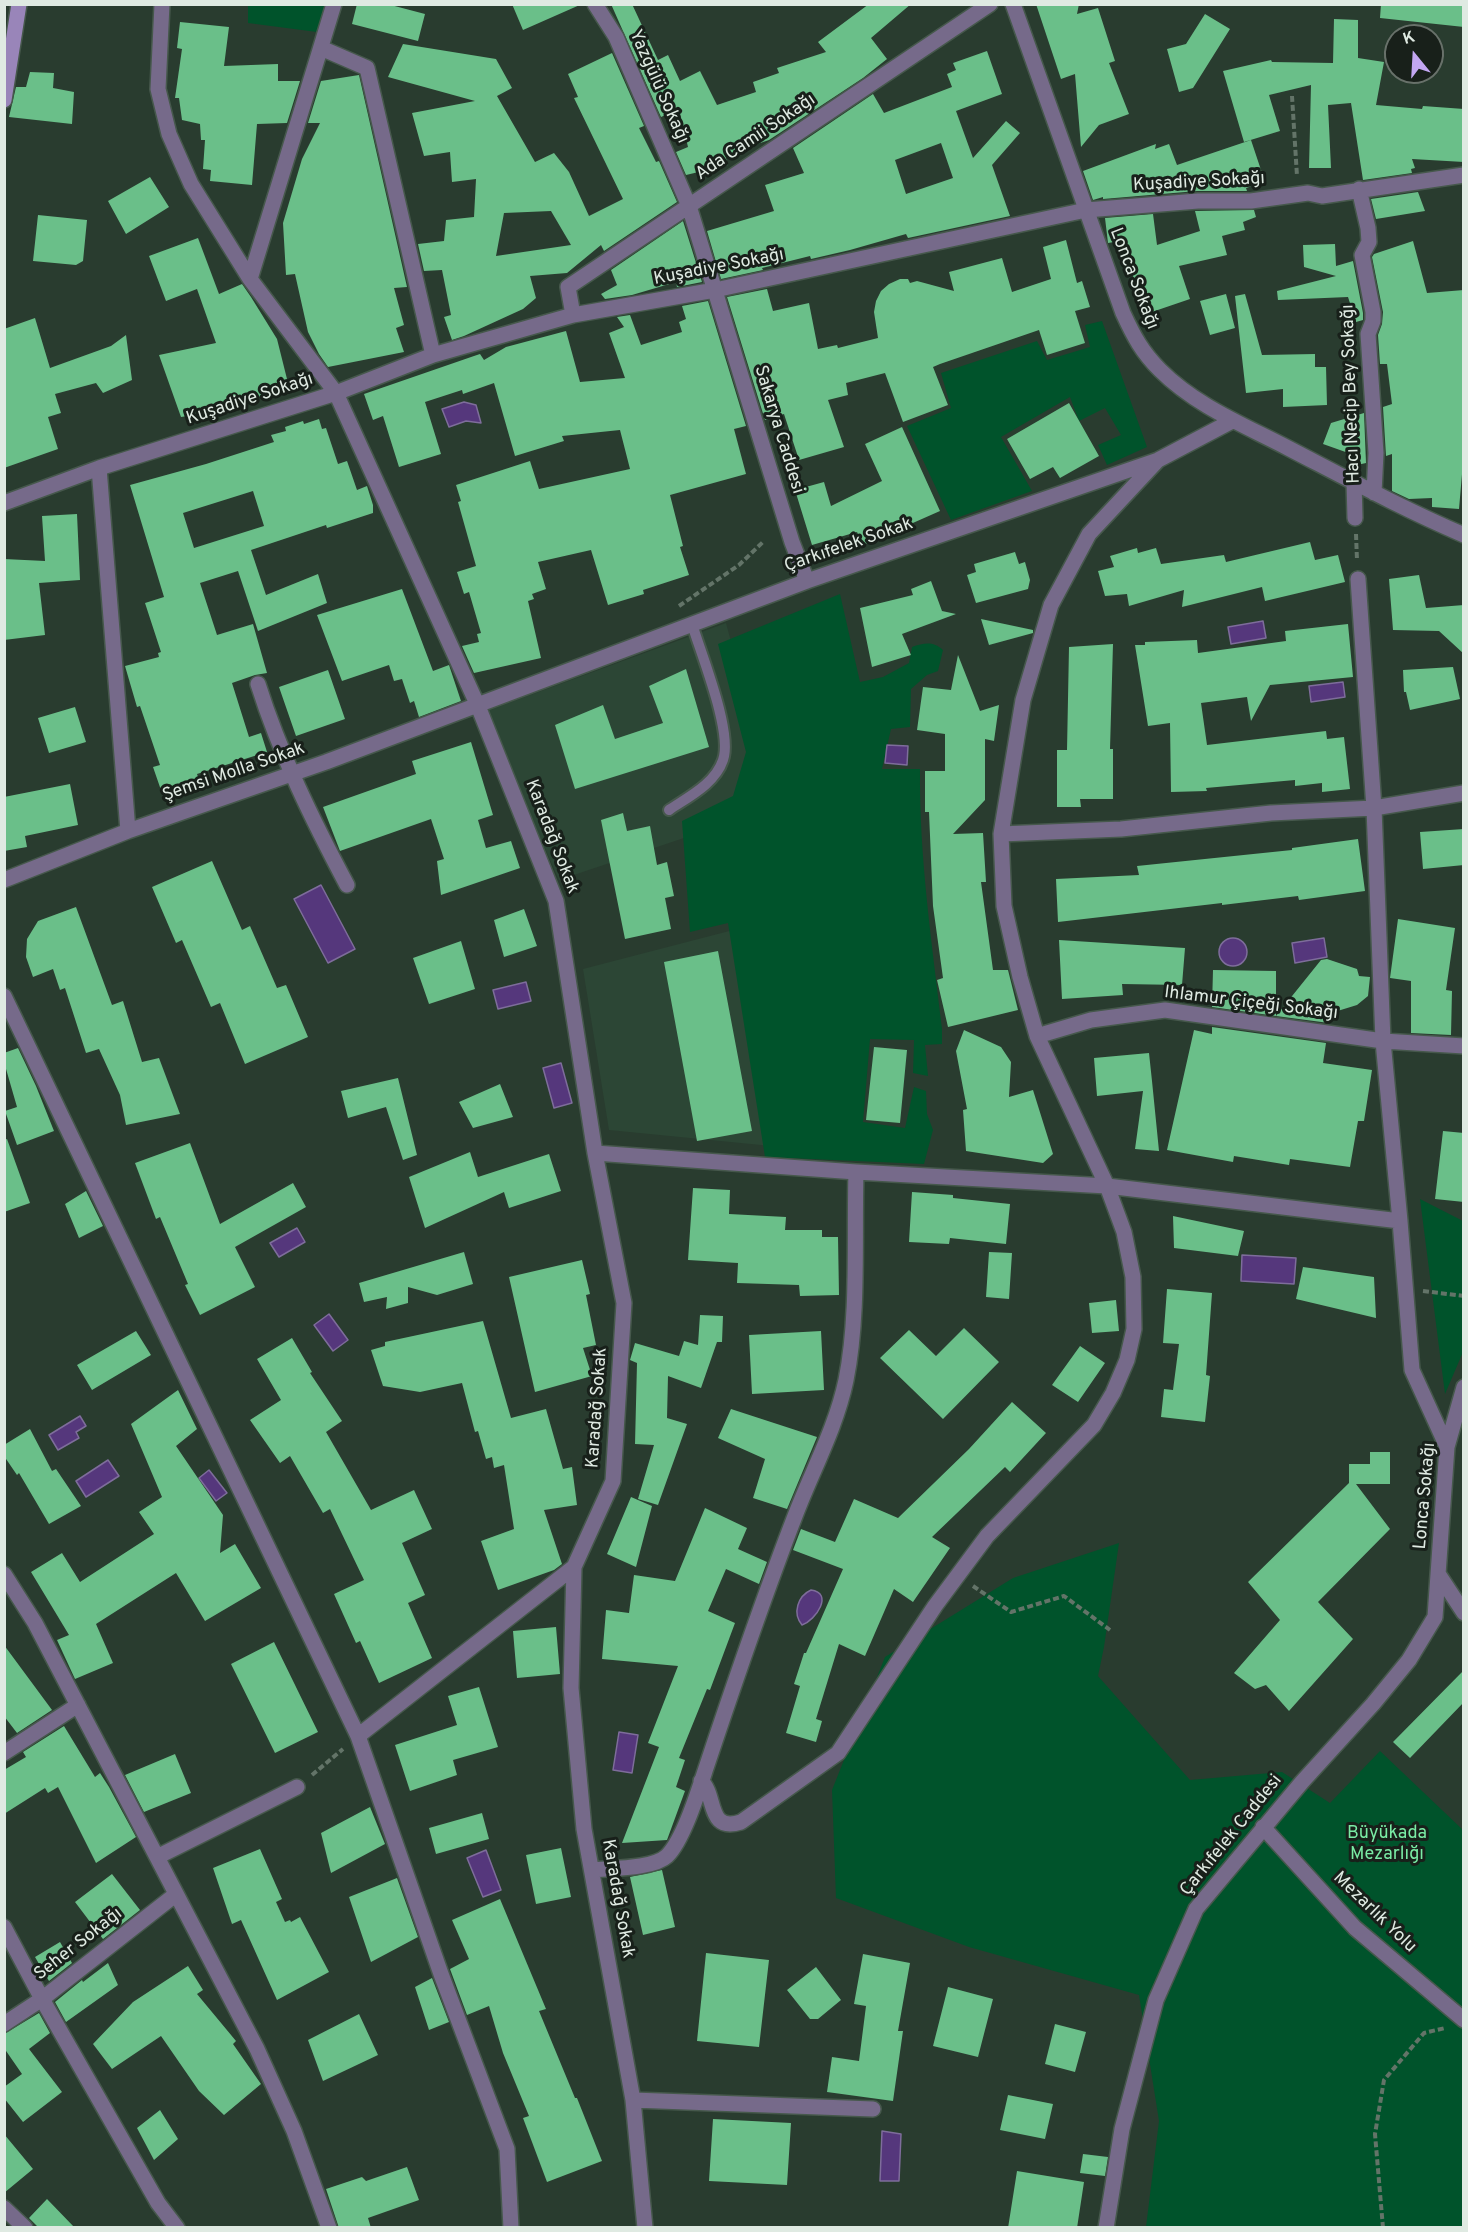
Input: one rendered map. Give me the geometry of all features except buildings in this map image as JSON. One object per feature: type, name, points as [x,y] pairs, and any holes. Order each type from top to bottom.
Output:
[{"type":"street","points":[[4,100],[19,4]]},
{"type":"street","name":"Karadağ Sokak","points":[[162,4],[158,89],[169,134],[191,184],[250,279],[336,393],[478,706],[556,901],[596,1153],[624,1302],[613,1481],[574,1567],[571,1688],[584,1829],[633,2100],[645,2228]]},
{"type":"street","points":[[250,279],[334,4]]},
{"type":"street","name":"Yazgülü Sokağı","points":[[595,4],[616,37],[689,206],[715,290]]},
{"type":"street","name":"Ada Camii Sokağı","points":[[573,315],[568,287],[990,4]]},
{"type":"street","name":"Lonca Sokağı","points":[[1013,4],[1123,314],[1139,347],[1161,372],[1191,395],[1232,421],[1374,493],[1464,535]]},
{"type":"street","points":[[321,48],[367,68],[433,355]]},
{"type":"street","name":"Kuşadiye Sokağı","points":[[4,503],[99,468],[336,393],[433,355],[573,315],[715,290],[1086,210],[1198,201],[1251,201],[1308,193],[1322,195],[1464,176]]},
{"type":"street","name":"Hacı Necip Bey Sokağı","points":[[1359,189],[1368,228],[1369,242],[1362,255],[1373,312],[1373,321],[1368,334],[1376,453],[1374,493]]},
{"type":"street","name":"Sakarya Caddesi","points":[[715,290],[792,542],[807,581]]},
{"type":"street","name":"Çarkıfelek Sokak","points":[[478,706],[807,581],[1158,460],[1232,421]]},
{"type":"street","points":[[701,1781],[707,1787],[715,1816],[724,1823],[735,1824],[838,1754],[929,1615],[987,1536],[1094,1425],[1113,1393],[1127,1360],[1134,1329],[1133,1277],[1124,1232],[1107,1186],[1037,1036],[1020,977],[1004,906],[1000,834],[1023,700],[1051,605],[1089,534],[1158,460]]},
{"type":"street","points":[[99,468],[128,831]]},
{"type":"street","points":[[1354,482],[1355,518]]},
{"type":"street","points":[[1358,579],[1374,808],[1383,1041],[1412,1370],[1447,1447]]},
{"type":"street","points":[[258,684],[266,710],[309,812],[347,885]]},
{"type":"street","name":"Şemsi Molla Sokak","points":[[4,880],[128,831],[478,706]]},
{"type":"street","points":[[1000,834],[1120,829],[1271,813],[1374,808],[1464,793]]},
{"type":"street","points":[[4,996],[358,1736],[441,1974],[507,2149],[511,2228]]},
{"type":"street","name":"Ihlamur Çiçeği Sokağı","points":[[1037,1036],[1091,1020],[1165,1010],[1383,1041],[1464,1046]]},
{"type":"street","points":[[596,1153],[856,1172],[1107,1186],[1400,1221]]},
{"type":"street","points":[[592,1870],[654,1863],[665,1858],[676,1845],[701,1781],[753,1627],[800,1502],[838,1412],[846,1379],[850,1346],[856,1172]]},
{"type":"street","name":"Lonca Sokağı","points":[[1439,1575],[1447,1447],[1464,1387]]},
{"type":"street","points":[[358,1736],[574,1567]]},
{"type":"street","points":[[4,1574],[35,1623],[257,2049],[294,2131],[329,2228]]},
{"type":"street","points":[[1439,1575],[1464,1613]]},
{"type":"street","name":"Çarkıfelek Caddesi","points":[[1106,2228],[1122,2129],[1156,2000],[1196,1909],[1263,1827],[1373,1704],[1409,1660],[1435,1617],[1439,1575]]},
{"type":"street","points":[[4,1753],[78,1705]]},
{"type":"street","points":[[157,1857],[297,1787]]},
{"type":"street","name":"Mezarlık Yolu","points":[[1263,1827],[1355,1928],[1459,2023]]},
{"type":"street","name":"Seher Sokağı","points":[[4,2024],[42,1999],[175,1895]]},
{"type":"street","points":[[4,1927],[42,1999],[158,2203],[177,2228]]},
{"type":"street","points":[[633,2100],[873,2109]]},
{"type":"street","points":[[4,2208],[25,2228]]},
{"type":"lane","points":[[669,810],[708,784],[723,760],[722,720],[692,624]]},
{"type":"path","points":[[1292,96],[1299,195]]},
{"type":"path","points":[[1355,518],[1358,579]]},
{"type":"path","points":[[678,607],[739,565],[764,541]]},
{"type":"path","points":[[1406,1290],[1464,1296]]},
{"type":"path","points":[[958,1576],[1011,1612],[1064,1596],[1110,1630]]},
{"type":"path","points":[[297,1787],[358,1736]]},
{"type":"path","points":[[1383,2228],[1375,2134],[1384,2080],[1424,2033],[1459,2023]]},
{"type":"shaded area","points":[[464,402],[476,405],[481,423],[466,421],[449,427],[442,409]]},
{"type":"shaded area","points":[[1263,621],[1266,638],[1231,644],[1228,627]]},
{"type":"shaded area","points":[[726,623],[776,807],[559,880],[484,712]]},
{"type":"shaded area","points":[[1343,682],[1345,697],[1311,702],[1309,686]]},
{"type":"shaded area","points":[[887,745],[908,746],[907,765],[885,763]]},
{"type":"shaded area","points":[[321,885],[355,949],[328,963],[294,899]]},
{"type":"shaded area","points":[[737,929],[771,1146],[609,1130],[583,969]]},
{"type":"shaded area","points":[[1233,938],[1243,942],[1247,952],[1243,962],[1233,966],[1223,962],[1219,952],[1223,942]]},
{"type":"shaded area","points":[[1324,938],[1327,957],[1295,963],[1292,943]]},
{"type":"shaded area","points":[[526,982],[531,1001],[498,1009],[493,990]]},
{"type":"shaded area","points":[[561,1063],[572,1103],[554,1108],[543,1068]]},
{"type":"shaded area","points":[[297,1228],[305,1242],[279,1257],[270,1243]]},
{"type":"shaded area","points":[[1242,1255],[1296,1258],[1294,1284],[1241,1281]]},
{"type":"shaded area","points":[[329,1314],[348,1340],[333,1351],[314,1325]]},
{"type":"shaded area","points":[[80,1416],[86,1426],[76,1432],[79,1438],[58,1450],[49,1435]]},
{"type":"shaded area","points":[[108,1460],[119,1476],[86,1497],[76,1481]]},
{"type":"shaded area","points":[[209,1470],[227,1493],[216,1501],[199,1478]]},
{"type":"shaded area","points":[[811,1590],[818,1592],[822,1601],[813,1618],[802,1625],[797,1615],[798,1605],[803,1596]]},
{"type":"shaded area","points":[[619,1732],[638,1735],[632,1773],[613,1770]]},
{"type":"shaded area","points":[[486,1850],[501,1890],[483,1897],[467,1858]]},
{"type":"shaded area","points":[[882,2131],[901,2134],[899,2181],[880,2181]]},
{"type":"green space","points":[[325,4],[317,32],[248,23],[248,5]]},
{"type":"green space","points":[[1102,321],[1147,447],[1107,465],[1098,445],[1121,435],[1105,408],[1079,421],[1070,397],[1001,437],[1032,491],[951,520],[907,426],[951,408],[941,373],[1037,341],[1047,360],[1090,347],[1085,325]]},
{"type":"green space","points":[[840,594],[860,682],[883,677],[909,663],[912,647],[928,644],[936,645],[943,650],[938,671],[927,675],[911,689],[910,727],[891,729],[882,769],[920,769],[924,867],[942,1044],[925,1045],[928,1076],[913,1073],[914,1040],[870,1039],[863,1122],[905,1128],[914,1087],[926,1091],[927,1114],[933,1130],[924,1164],[765,1157],[728,923],[690,932],[682,821],[733,796],[746,752],[718,644]]},
{"type":"green space","points":[[1420,1199],[1463,1221],[1463,1352],[1445,1394]]},
{"type":"green space","name":"Büyükada Mezarlığı","points":[[1119,1543],[1098,1676],[1190,1780],[1282,1772],[1330,1803],[1380,1751],[1463,1830],[1463,2227],[1146,2227],[1159,2121],[1139,1995],[969,1947],[836,1898],[832,1790],[885,1657],[1013,1578]]}]
